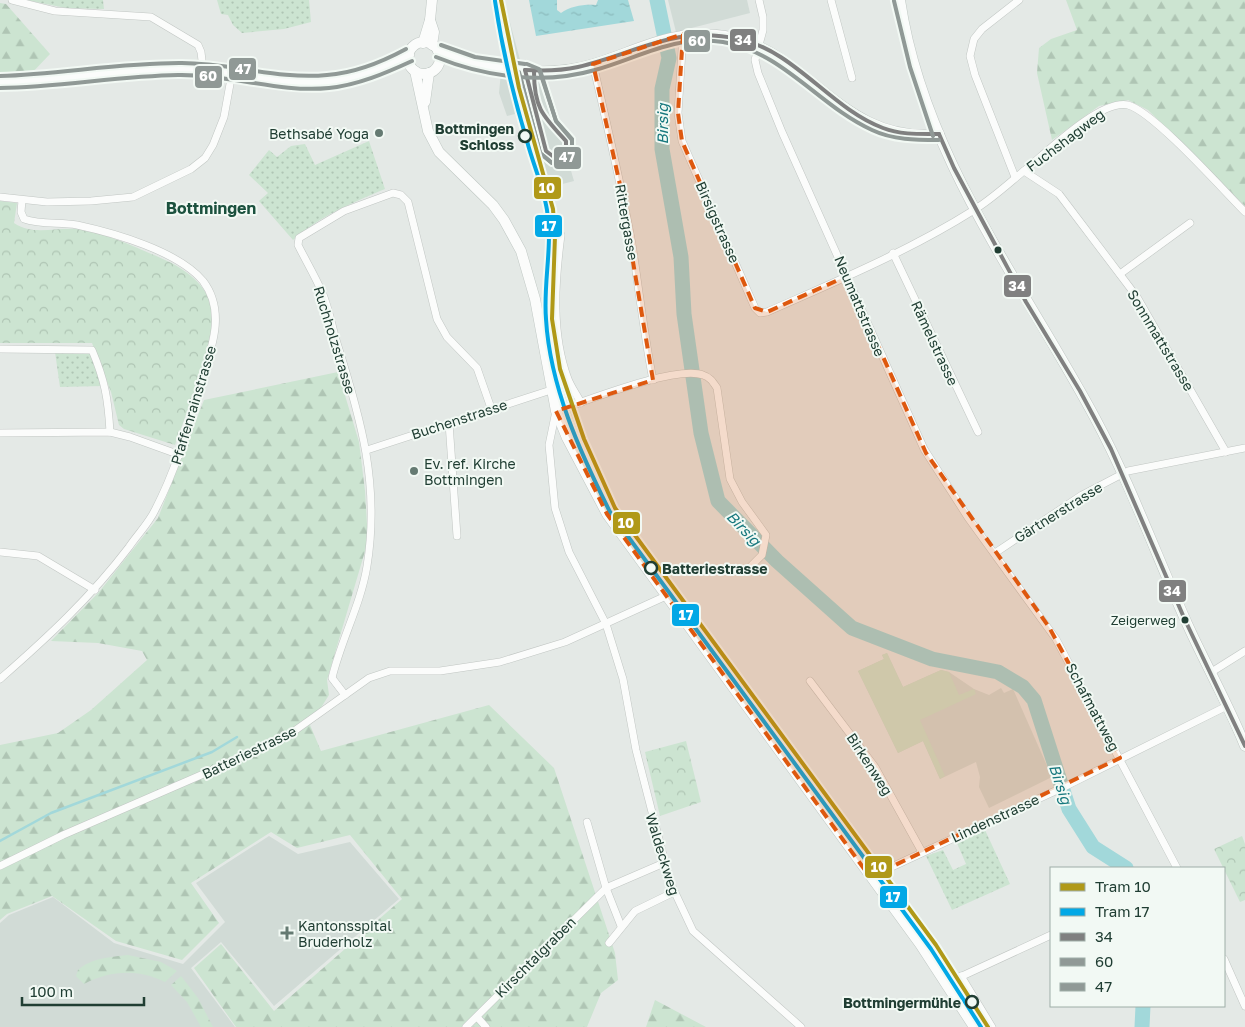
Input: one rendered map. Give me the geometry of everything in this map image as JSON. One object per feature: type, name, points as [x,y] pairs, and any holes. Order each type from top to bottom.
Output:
[{"type":"main road","points":[[431,46],[434,32],[430,20],[432,0]]},
{"type":"main road","points":[[900,0],[916,65],[939,134],[954,168],[1026,302],[1080,391],[1111,449],[1245,746]]},
{"type":"main road","points":[[0,82],[32,82],[203,69],[318,82],[340,80],[389,66],[409,55],[414,47],[431,46],[461,62],[534,72],[573,69],[593,64],[659,40],[678,36],[725,36],[760,46],[787,63],[840,106],[878,127],[904,134],[939,134]]},
{"type":"main road","points":[[424,118],[433,70],[440,56],[431,46]]},
{"type":"main road","points":[[409,55],[428,131],[439,152],[493,205],[514,236],[530,276],[556,411],[567,438],[607,514],[947,983],[974,1027]]},
{"type":"main road","points":[[389,66],[433,70],[461,62]]},
{"type":"street","points":[[12,0],[55,11],[151,17],[198,45],[201,52],[203,69]]},
{"type":"street","name":"Neumattstrasse","points":[[759,0],[763,17],[760,46],[755,60],[758,73],[782,132],[924,449],[944,482],[995,553]]},
{"type":"street","points":[[831,0],[852,78]]},
{"type":"street","points":[[1015,177],[975,75],[970,56],[974,39],[982,29],[1019,0]]},
{"type":"street","name":"Birsigstrasse","points":[[678,36],[678,114],[682,141],[755,308],[760,312],[767,312],[893,253]]},
{"type":"street","name":"Rittergasse","points":[[593,64],[622,194],[644,336],[653,380]]},
{"type":"street","points":[[0,197],[22,200],[90,201],[133,197],[190,169],[204,158],[213,145],[224,117],[232,73]]},
{"type":"street","name":"Fuchshagweg","points":[[893,253],[976,209],[1102,110],[1128,105],[1154,120],[1245,212]]},
{"type":"street","name":"Sonnmattstrasse","points":[[1024,171],[1059,194],[1146,310],[1226,452]]},
{"type":"street","name":"Ruchholzstrasse","points":[[345,695],[332,678],[340,647],[357,603],[367,568],[373,517],[367,450],[323,293],[298,245],[299,238],[344,211],[393,193],[401,195],[408,202],[437,319],[447,337],[477,368],[491,408]]},
{"type":"street","name":"Pfaffenrainstrasse","points":[[0,679],[56,630],[95,590],[152,515],[180,455],[213,343],[215,327],[214,301],[203,281],[184,265],[137,242],[76,225],[24,219],[21,212],[22,200]]},
{"type":"street","points":[[1120,274],[1190,223]]},
{"type":"street","points":[[562,235],[556,288],[557,318],[561,350],[568,380],[581,403]]},
{"type":"street","name":"Rämelstrasse","points":[[893,253],[978,432]]},
{"type":"street","points":[[0,349],[92,350],[104,380],[108,398],[110,432]]},
{"type":"street","points":[[556,411],[676,373],[701,374],[708,377],[716,388],[730,479],[742,502],[766,535],[762,555],[748,569]]},
{"type":"street","name":"Buchenstrasse","points":[[367,450],[551,390]]},
{"type":"street","name":"Waldeckweg","points":[[556,411],[549,445],[554,505],[569,552],[606,624],[623,679],[636,750],[664,862],[674,892],[693,931],[801,1027]]},
{"type":"street","points":[[449,423],[458,536]]},
{"type":"street","points":[[0,433],[110,432],[130,436],[180,455]]},
{"type":"street","name":"Gärtnerstrasse","points":[[995,553],[1082,494],[1123,474],[1140,468],[1245,448]]},
{"type":"street","points":[[0,552],[38,556],[95,590]]},
{"type":"street","name":"Schafmattweg","points":[[995,553],[1049,627],[1177,867]]},
{"type":"street","name":"Batteriestrasse","points":[[0,866],[63,835],[231,762],[290,734],[369,678],[390,671],[440,671],[500,662],[565,642],[666,596]]},
{"type":"street","points":[[1210,672],[1245,652]]},
{"type":"street","name":"Birkenweg","points":[[810,681],[875,767],[922,852]]},
{"type":"street","name":"Lindenstrasse","points":[[870,877],[1066,786],[1227,706]]},
{"type":"street","points":[[587,822],[606,888],[621,926]]},
{"type":"street","name":"Kirschtalgraben","points":[[466,1027],[606,888],[664,862]]},
{"type":"street","points":[[609,943],[621,926],[635,912],[674,892]]},
{"type":"street","points":[[947,983],[1050,935]]},
{"type":"street","points":[[1225,961],[1245,1006]]},
{"type":"street","points":[[961,976],[992,1027]]},
{"type":"street","points":[[477,1017],[486,1027]]},
{"type":"highlighted area","points":[[683,34],[678,113],[682,141],[755,308],[767,312],[847,276],[926,453],[1049,627],[1120,758],[870,877],[607,514],[556,411],[653,380],[620,185],[593,64]]},
{"type":"shaded area","points":[[495,0],[504,0],[523,71],[544,73],[558,122],[572,140],[572,150],[567,157],[574,181],[551,187],[558,220],[556,257],[562,368],[574,413],[587,446],[613,499],[948,961],[993,1027],[979,1027],[951,978],[931,948],[610,512],[608,503],[568,422],[548,343],[545,308],[548,245],[547,211],[515,114],[507,116],[499,93],[501,72],[510,73]]},
{"type":"shaded area","points":[[668,0],[747,0],[750,13],[676,32]]},
{"type":"shaded area","points":[[887,653],[903,687],[941,670],[949,672],[974,689],[989,695],[1001,688],[1004,693],[1013,689],[1052,777],[989,808],[979,787],[980,777],[976,762],[940,779],[923,741],[898,753],[858,671],[884,659],[882,655]]},
{"type":"shaded area","name":"Kantonsspital Bruderholz","points":[[269,836],[298,854],[350,842],[399,899],[274,1006],[221,942],[191,968],[235,1027],[0,1027],[0,923],[9,915],[53,897],[114,943],[183,964],[225,922],[196,883]]},
{"type":"green space","points":[[26,0],[103,0],[104,9],[66,8]]},
{"type":"green space","points":[[217,0],[309,0],[311,22],[284,29],[242,33],[233,25],[228,15],[221,14]]},
{"type":"green space","points":[[1066,0],[1245,0],[1245,206],[1148,110],[1128,100],[1099,106],[1052,140],[1037,73],[1039,48],[1051,39],[1077,30]]},
{"type":"green space","points":[[0,3],[6,4],[50,54],[30,75],[0,74]]},
{"type":"green space","points":[[369,141],[385,189],[325,217],[293,240],[259,201],[268,193],[249,175],[269,150],[277,157],[291,146],[305,144],[315,165]]},
{"type":"green space","points":[[0,201],[17,203],[14,223],[21,227],[36,230],[77,229],[104,235],[167,261],[185,271],[193,277],[206,293],[212,315],[207,352],[175,445],[124,429],[119,425],[111,392],[92,343],[0,343]]},
{"type":"green space","points":[[55,352],[90,352],[103,386],[60,387]]},
{"type":"green space","points":[[338,372],[359,442],[365,491],[368,541],[327,680],[329,695],[310,725],[321,751],[489,705],[554,768],[615,953],[618,980],[601,993],[587,1027],[236,1027],[194,968],[221,944],[274,1011],[402,899],[350,835],[297,848],[271,832],[191,883],[219,923],[182,960],[116,941],[52,896],[7,914],[0,920],[0,745],[58,733],[91,710],[147,660],[142,651],[98,643],[51,641],[99,592],[158,518],[204,400]]},
{"type":"green space","points":[[887,653],[903,687],[941,670],[949,672],[959,695],[974,689],[976,694],[920,720],[945,776],[940,779],[923,741],[898,753],[858,671],[884,659],[882,655]]},
{"type":"green space","points":[[686,741],[701,802],[660,816],[645,752]]},
{"type":"green space","points":[[985,830],[1010,884],[952,910],[926,856],[943,850],[953,870],[966,864],[957,843]]},
{"type":"green space","points":[[1242,836],[1245,844],[1245,900],[1240,902],[1225,871],[1225,867],[1223,867],[1214,849]]},
{"type":"green space","points":[[128,955],[161,962],[177,971],[165,982],[145,975],[125,973],[104,976],[84,984],[76,976],[78,970],[89,963],[101,959]]},
{"type":"green space","points":[[181,976],[198,998],[213,1027],[201,1027],[187,1002],[171,985]]},
{"type":"green space","points":[[655,1000],[706,1027],[646,1027]]},
{"type":"water","points":[[529,0],[557,0],[557,10],[561,13],[578,6],[596,5],[598,0],[628,0],[634,21],[536,36]]},
{"type":"waterway","name":"Birsig","points":[[657,0],[669,58],[662,89],[662,149],[681,257],[684,314],[701,433],[718,501],[777,561],[852,628],[932,659],[998,672],[1023,687],[1034,700],[1069,809],[1093,847],[1124,867]]},
{"type":"waterway","points":[[0,841],[51,813],[212,752],[237,737]]},
{"type":"waterway","name":"Birsig","points":[[1142,1027],[1143,1007]]},
{"type":"tram line","name":"10","points":[[501,0],[519,88],[553,209],[555,236],[552,319],[560,369],[584,439],[615,508],[936,945],[988,1027]]},
{"type":"tram line","name":"17","points":[[495,1],[513,89],[547,210],[549,251],[545,305],[553,369],[568,418],[599,489],[610,512],[931,949],[981,1027]]},
{"type":"transit line","name":"60","points":[[894,1],[910,67],[933,136]]},
{"type":"transit line","name":"34","points":[[525,70],[552,70],[578,67],[675,38],[716,36],[739,39],[759,45],[778,55],[864,119],[897,132],[939,134]]},
{"type":"transit line","name":"60","points":[[436,57],[474,70],[494,74],[514,77],[555,77],[595,70],[674,44],[706,40],[723,42],[744,48],[783,68],[835,108],[872,130],[896,138],[939,140]]},
{"type":"transit line","name":"47","points":[[441,45],[475,57],[525,64]]},
{"type":"transit line","name":"47","points":[[0,76],[157,63],[197,63],[290,75],[327,75],[348,72],[368,66],[406,49]]},
{"type":"transit line","name":"60","points":[[0,88],[178,75],[216,77],[291,88],[329,88],[361,81],[412,61]]},
{"type":"transit line","name":"47","points":[[520,76],[540,153],[552,163],[563,162],[572,153],[572,139],[556,121],[539,69],[527,64]]},
{"type":"transit line","name":"34","points":[[525,70],[546,151],[554,157],[560,156],[566,151],[566,141],[541,111],[534,84],[534,72]]},
{"type":"transit line","name":"60","points":[[519,72],[540,153],[552,163],[562,162],[572,154],[572,140],[556,121],[540,70]]},
{"type":"transit line","name":"34","points":[[939,134],[954,168],[1026,302],[1080,391],[1111,449],[1185,620],[1245,746]]},
{"type":"place","name":"Bethsabé Yoga","points":[[379,133]]},
{"type":"place","name":"Bottmingen Schloss","points":[[525,136]]},
{"type":"place","name":"Ev. ref. Kirche Bottmingen","points":[[414,471]]},
{"type":"place","name":"Batteriestrasse","points":[[651,568]]},
{"type":"place","name":"Zeigerweg","points":[[1185,620]]},
{"type":"place","name":"Kantonsspital Bruderholz","points":[[287,933]]},
{"type":"place","name":"Bottmingermühle","points":[[972,1002]]},
{"type":"district","name":"Bottmingen","points":[[211,208]]}]
